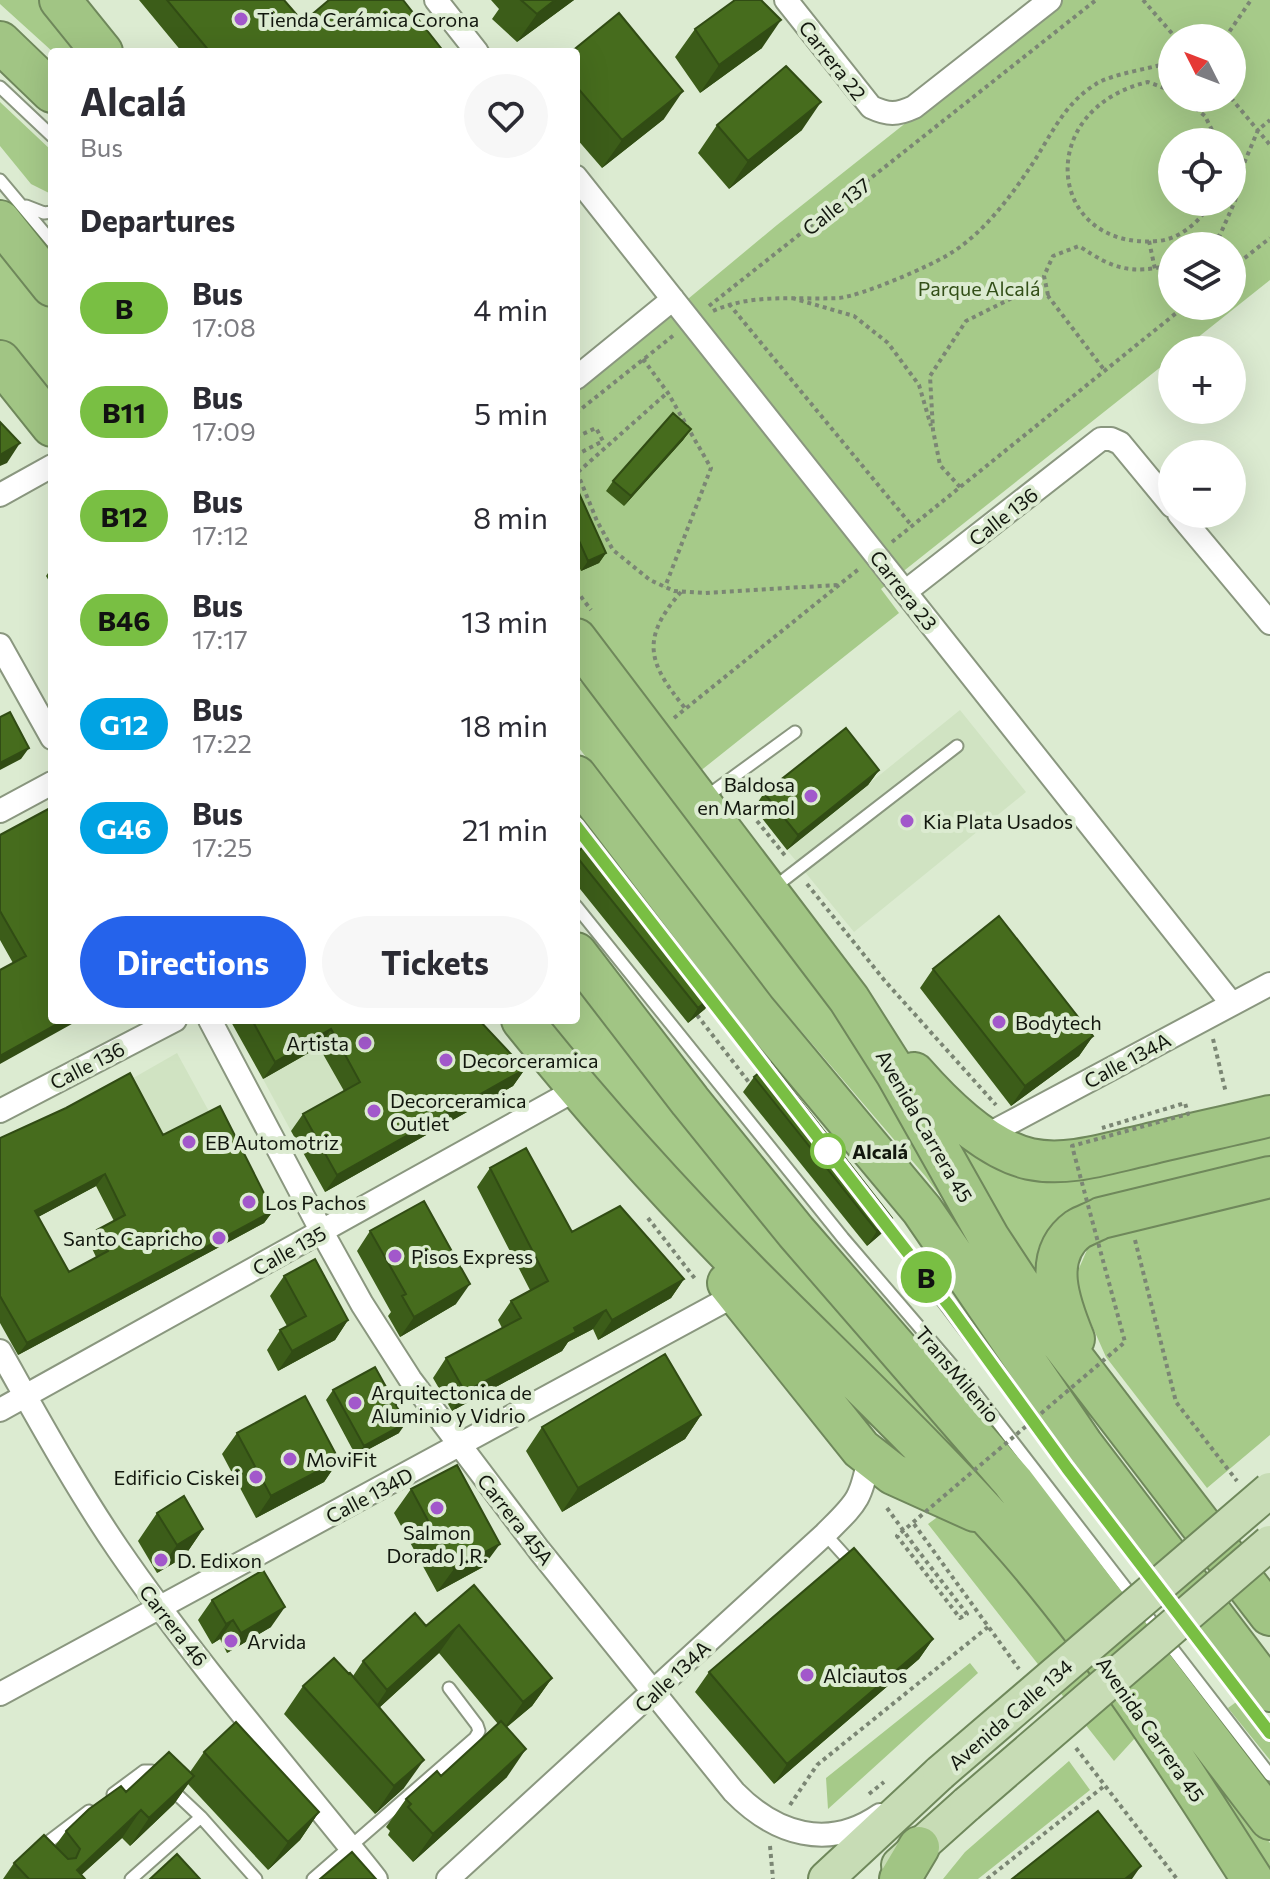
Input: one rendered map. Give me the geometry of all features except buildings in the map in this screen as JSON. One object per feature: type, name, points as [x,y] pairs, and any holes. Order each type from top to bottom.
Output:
[{"type":"highway","points":[[60,0],[99,48]]},
{"type":"highway","points":[[0,42],[48,88]]},
{"type":"highway","points":[[8,209],[48,279]]},
{"type":"highway","points":[[0,361],[48,421]]},
{"type":"highway","name":"Avenida Carrera 45","points":[[580,644],[640,724],[713,792],[783,881],[989,1238],[1037,1311],[1270,1615]]},
{"type":"highway","points":[[580,670],[640,724]]},
{"type":"highway","points":[[580,781],[755,1010],[922,1210],[1082,1444],[1270,1691]]},
{"type":"highway","name":"Avenida Carrera 45","points":[[580,958],[796,1232],[1013,1482],[1270,1819]]},
{"type":"highway","points":[[849,999],[936,1098],[963,1123],[998,1129],[1028,1159],[1050,1162],[1083,1159],[1270,1116]]},
{"type":"highway","name":"Avenida Carrera 45","points":[[528,1026],[610,1127],[751,1276],[901,1421],[1048,1585],[1145,1715],[1252,1879]]},
{"type":"highway","points":[[610,1127],[852,1440],[869,1457],[910,1482],[990,1518]]},
{"type":"highway","points":[[1091,1380],[1056,1290],[1059,1260],[1069,1238],[1101,1218],[1270,1177]]},
{"type":"highway","points":[[1188,1780],[1220,1879]]},
{"type":"main road","name":"Avenida Calle 134","points":[[826,1879],[1256,1489]]},
{"type":"main road","name":"Avenida Calle 134","points":[[884,1879],[910,1863],[967,1804],[1270,1543]]},
{"type":"street","points":[[436,0],[474,48]]},
{"type":"street","name":"Carrera 22","points":[[786,0],[857,92],[871,107],[885,114],[899,114],[914,107],[1050,0]]},
{"type":"street","name":"Carrera 23","points":[[580,182],[1232,1004]]},
{"type":"street","points":[[580,375],[673,299]]},
{"type":"street","name":"Calle 136","points":[[905,592],[1101,439],[1120,443],[1158,489]]},
{"type":"street","points":[[0,495],[48,468]]},
{"type":"street","points":[[1191,528],[1270,623]]},
{"type":"street","points":[[0,645],[48,731]]},
{"type":"street","points":[[0,811],[48,785]]},
{"type":"street","name":"Calle 134A","points":[[998,1129],[1270,984]]},
{"type":"street","name":"Calle 136","points":[[0,1111],[167,1024]]},
{"type":"street","name":"Carrera 45A","points":[[212,1024],[362,1304],[410,1379],[714,1768],[752,1811],[776,1826],[798,1832],[826,1835],[849,1831],[870,1822],[940,1773]]},
{"type":"street","name":"Calle 135","points":[[0,1410],[577,1089]]},
{"type":"street","name":"Calle 134D","points":[[0,1694],[737,1294]]},
{"type":"street","name":"Carrera 46","points":[[0,1351],[117,1547],[160,1608],[376,1879]]},
{"type":"street","name":"Calle 134A","points":[[448,1879],[655,1692],[855,1504],[862,1493],[869,1457]]},
{"type":"lane","points":[[0,87],[48,132]]},
{"type":"lane","points":[[0,180],[8,209],[48,239]]},
{"type":"lane","points":[[8,209],[29,208],[48,212]]},
{"type":"lane","points":[[713,792],[795,732]]},
{"type":"lane","points":[[783,881],[957,746]]},
{"type":"lane","points":[[580,831],[605,863]]},
{"type":"lane","name":"TransMilenio","points":[[580,911],[843,1238],[969,1385],[1270,1775]]},
{"type":"lane","points":[[690,974],[776,1084]]},
{"type":"lane","name":"TransMilenio","points":[[872,1207],[1270,1733]]},
{"type":"lane","points":[[825,1534],[863,1576]]},
{"type":"lane","points":[[313,1879],[479,1731],[449,1688]]},
{"type":"lane","points":[[108,1797],[148,1770],[152,1771],[201,1817],[256,1879]]},
{"type":"lane","points":[[406,1778],[416,1789]]},
{"type":"lane","points":[[37,1860],[36,1851],[96,1806]]},
{"type":"lane","points":[[131,1879],[201,1817]]},
{"type":"path","name":"Calle 137","points":[[580,410],[1096,0]]},
{"type":"path","points":[[1143,0],[1164,24]]},
{"type":"path","points":[[1235,24],[1251,0]]},
{"type":"path","points":[[690,321],[729,304],[785,297],[842,298],[909,274],[952,253],[987,224],[1029,169],[1064,112],[1098,83],[1158,66]]},
{"type":"path","points":[[1147,69],[1148,82]]},
{"type":"path","points":[[1158,86],[1148,82],[1112,95],[1091,109],[1076,130],[1068,154],[1068,179],[1076,203],[1092,223],[1114,237],[1139,243],[1164,240],[1188,229],[1201,216]]},
{"type":"path","points":[[1243,112],[1270,145]]},
{"type":"path","points":[[1221,232],[1258,130],[1270,120]]},
{"type":"path","points":[[1246,257],[1270,238]]},
{"type":"path","points":[[1149,241],[1155,269]]},
{"type":"path","points":[[1105,371],[1048,296],[1044,276],[1053,256],[1079,246],[1106,264],[1141,272],[1158,268]]},
{"type":"path","points":[[935,439],[930,376],[966,321],[1014,297],[1048,296]]},
{"type":"path","points":[[785,297],[854,316],[888,343],[919,385],[940,465],[960,487]]},
{"type":"path","points":[[729,304],[912,526]]},
{"type":"path","points":[[640,724],[685,709],[1168,320]]},
{"type":"path","points":[[643,359],[668,393],[711,468],[665,587]]},
{"type":"path","points":[[580,470],[668,393]]},
{"type":"path","points":[[580,435],[596,428],[603,441],[580,453]]},
{"type":"path","points":[[580,480],[613,550],[650,580],[665,587],[681,592],[704,593],[839,585]]},
{"type":"path","points":[[681,592],[656,628],[653,652],[663,680],[685,709]]},
{"type":"path","points":[[713,792],[783,881],[885,981],[998,1129]]},
{"type":"path","points":[[697,1015],[751,1085]]},
{"type":"path","points":[[1208,1017],[1228,1104]]},
{"type":"path","points":[[880,1499],[916,1548],[967,1614],[960,1618],[897,1536],[1125,1342],[1072,1146],[1188,1114],[1185,1103],[1102,1128]]},
{"type":"path","points":[[1068,1146],[1105,1141],[1188,1120]]},
{"type":"path","points":[[1133,1233],[1176,1402],[1256,1489]]},
{"type":"path","points":[[914,1524],[1020,1671]]},
{"type":"path","points":[[786,1810],[817,1765],[988,1627]]},
{"type":"path","points":[[1070,1740],[1176,1879]]},
{"type":"path","points":[[987,1879],[1103,1787]]},
{"type":"shaded area","name":"Kia Plata Usados","points":[[960,710],[1026,792],[854,932],[787,850]]},
{"type":"shaded area","points":[[304,1024],[308,1024],[348,1099],[291,1131],[263,1079],[289,1064]]},
{"type":"shaded area","points":[[177,1053],[212,1117],[155,1146],[121,1085]]},
{"type":"green space","points":[[0,0],[44,0],[83,48],[49,48],[0,4]]},
{"type":"green space","name":"Parque Alcalá","points":[[1061,0],[1270,0],[1270,280],[1246,299],[1246,232],[1158,232],[1158,320],[1220,320],[1200,336],[1158,336],[1158,369],[881,589],[899,613],[699,772],[580,617],[580,389],[777,225]]},
{"type":"green space","points":[[0,102],[48,147],[48,192],[31,184],[0,146]]},
{"type":"green space","points":[[0,245],[48,306],[48,407],[0,346]]},
{"type":"green space","points":[[580,681],[616,711],[830,993],[958,1220],[926,1177],[737,956],[580,749]]},
{"type":"green space","points":[[580,986],[853,1329],[983,1475],[974,1482],[727,1235],[544,1024],[580,1024]]},
{"type":"green space","points":[[942,1119],[1030,1176],[1047,1182],[1072,1179],[1270,1132],[1270,1163],[1095,1206],[1036,1281]]},
{"type":"green space","points":[[1270,1191],[1270,1435],[1207,1488],[1106,1357],[1077,1292],[1077,1273],[1090,1243],[1118,1225]]},
{"type":"green space","points":[[947,1510],[992,1539],[1135,1723],[1135,1738],[1114,1761],[928,1524]]},
{"type":"green space","points":[[970,1663],[978,1673],[828,1809],[826,1778]]},
{"type":"green space","points":[[1239,1700],[1270,1738],[1270,1760],[1228,1708]]},
{"type":"green space","points":[[1166,1712],[1270,1843],[1270,1879]]},
{"type":"green space","points":[[1069,1761],[1090,1790],[978,1879],[943,1879],[965,1852]]},
{"type":"bus line","name":"B","points":[[580,831],[950,1307],[1067,1468],[1270,1733]]},
{"type":"place","name":"Tienda Cerámica Corona","points":[[241,19]]},
{"type":"place","name":"Baldosa en Marmol","points":[[811,796]]},
{"type":"place","name":"Kia Plata Usados","points":[[907,821]]},
{"type":"place","name":"Bodytech","points":[[999,1022]]},
{"type":"place","name":"Artista","points":[[365,1043]]},
{"type":"place","name":"Decorceramica","points":[[446,1060]]},
{"type":"place","name":"Decorceramica Outlet","points":[[374,1111]]},
{"type":"place","name":"EB Automotriz","points":[[189,1142]]},
{"type":"place","name":"Alcalá","points":[[828,1151]]},
{"type":"place","name":"Los Pachos","points":[[249,1202]]},
{"type":"place","name":"Santo Capricho","points":[[219,1238]]},
{"type":"place","name":"Pisos Express","points":[[395,1256]]},
{"type":"place","name":"Arquitectonica de Aluminio y Vidrio","points":[[355,1403]]},
{"type":"place","name":"MoviFit","points":[[290,1459]]},
{"type":"place","name":"Edificio Ciskei","points":[[256,1477]]},
{"type":"place","name":"Salmon Dorado J.R.","points":[[437,1508]]},
{"type":"place","name":"D. Edixon","points":[[161,1560]]},
{"type":"place","name":"Arvida","points":[[231,1641]]},
{"type":"place","name":"Alciautos","points":[[807,1675]]}]
